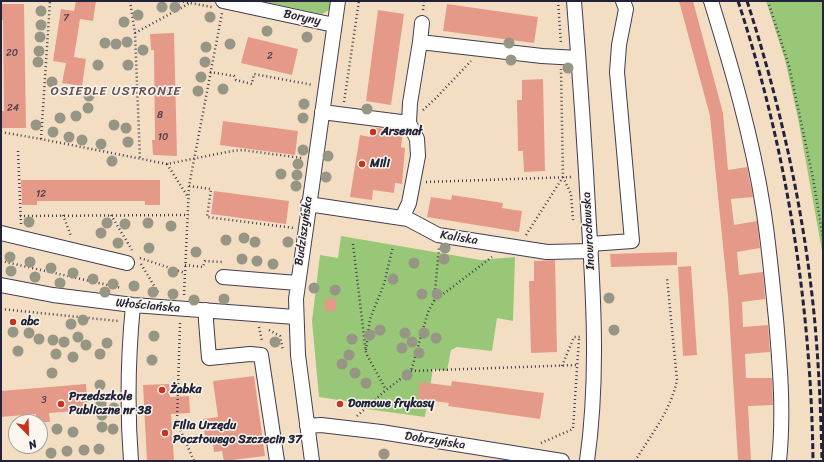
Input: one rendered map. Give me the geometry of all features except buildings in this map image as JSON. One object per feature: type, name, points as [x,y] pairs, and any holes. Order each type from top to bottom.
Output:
[{"type":"street","name":"Budziszyńska","points":[[312,461],[298,355],[295,317],[297,283],[338,1]]},
{"type":"street","name":"Inowrocławska","points":[[574,1],[591,248],[594,338],[592,417],[587,461]]},
{"type":"street","name":"Kaliska","points":[[308,204],[402,218],[413,221],[434,234],[441,236],[547,252],[591,248],[632,241],[617,72],[619,45],[626,9],[623,1]]},
{"type":"street","points":[[711,1],[740,100],[763,206],[775,307],[781,387],[782,440],[779,461]]},
{"type":"street","name":"Boryny","points":[[223,4],[334,25]]},
{"type":"street","points":[[402,218],[409,203],[418,156],[417,139],[408,123],[422,23]]},
{"type":"street","points":[[420,42],[578,58]]},
{"type":"street","points":[[322,112],[408,123]]},
{"type":"street","points":[[1,233],[132,260]]},
{"type":"street","points":[[223,277],[297,283]]},
{"type":"street","name":"Włościańska","points":[[1,285],[53,295],[133,305],[183,309],[206,316],[295,317]]},
{"type":"street","points":[[131,461],[128,391],[133,305]]},
{"type":"street","points":[[206,316],[209,358],[250,354],[261,355],[277,461]]},
{"type":"street","name":"Dobrzyńska","points":[[307,426],[321,425],[381,432],[562,461]]},
{"type":"path","points":[[41,139],[50,1]]},
{"type":"path","points":[[130,1],[135,32],[140,159]]},
{"type":"path","points":[[179,1],[190,3],[223,4],[189,186],[183,309]]},
{"type":"path","points":[[342,114],[360,1]]},
{"type":"path","points":[[558,1],[561,57],[563,178],[571,194],[574,223]]},
{"type":"path","points":[[768,1],[789,66],[813,178],[823,238]]},
{"type":"path","points":[[135,32],[190,3]]},
{"type":"path","points":[[408,123],[435,99],[482,49]]},
{"type":"path","points":[[210,72],[234,76],[236,80],[252,84],[254,74],[317,86]]},
{"type":"path","points":[[1,132],[167,164],[242,150],[306,158]]},
{"type":"path","points":[[18,151],[20,216],[21,224],[24,229]]},
{"type":"path","points":[[167,164],[189,198]]},
{"type":"path","points":[[413,182],[586,177]]},
{"type":"path","points":[[434,301],[512,247],[563,178]]},
{"type":"path","points":[[189,186],[211,189],[207,216],[296,229]]},
{"type":"path","points":[[63,215],[73,242]]},
{"type":"path","points":[[20,216],[188,215]]},
{"type":"path","points":[[411,372],[428,312],[434,301],[441,236]]},
{"type":"path","points":[[353,244],[366,353],[386,390]]},
{"type":"path","points":[[366,353],[370,319],[384,284],[393,246]]},
{"type":"path","points":[[132,260],[185,273]]},
{"type":"path","points":[[1,261],[128,290]]},
{"type":"path","points":[[635,461],[667,410],[674,393],[677,380],[667,278]]},
{"type":"path","points":[[1,309],[131,323]]},
{"type":"path","points":[[175,321],[180,322],[206,316]]},
{"type":"path","points":[[180,322],[177,422],[194,461]]},
{"type":"path","points":[[258,326],[280,336],[284,358]]},
{"type":"path","points":[[534,446],[573,429],[579,329]]},
{"type":"path","points":[[562,366],[574,337],[594,338]]},
{"type":"path","points":[[353,420],[386,390],[411,372],[594,365]]},
{"type":"green space","points":[[261,1],[330,1],[329,10],[322,14]]},
{"type":"green space","points":[[766,1],[823,1],[823,256],[798,118],[785,60]]},
{"type":"green space","points":[[341,236],[481,260],[515,257],[513,321],[497,318],[492,351],[457,347],[451,350],[447,371],[433,369],[425,417],[352,407],[352,402],[319,397],[312,321],[320,255],[338,258]]},
{"type":"railway","points":[[738,1],[770,114],[783,171],[793,228],[807,344],[813,461]]},
{"type":"railway","points":[[747,1],[771,80],[781,121],[805,242],[815,324],[820,392],[822,461]]},
{"type":"place","name":"Arsenał","points":[[373,132]]},
{"type":"place","name":"Mili","points":[[362,164]]},
{"type":"place","name":"abc","points":[[13,322]]},
{"type":"place","name":"Żabka","points":[[162,390]]},
{"type":"place","name":"Przedszkole Publiczne nr 38","points":[[61,404]]},
{"type":"place","name":"Domowe frykasy","points":[[340,404]]},
{"type":"place","name":"Filia Urzędu Pocztowego Szczecin 37","points":[[165,433]]},
{"type":"district","name":"OSIEDLE USTRONIE","points":[[116,92]]}]
